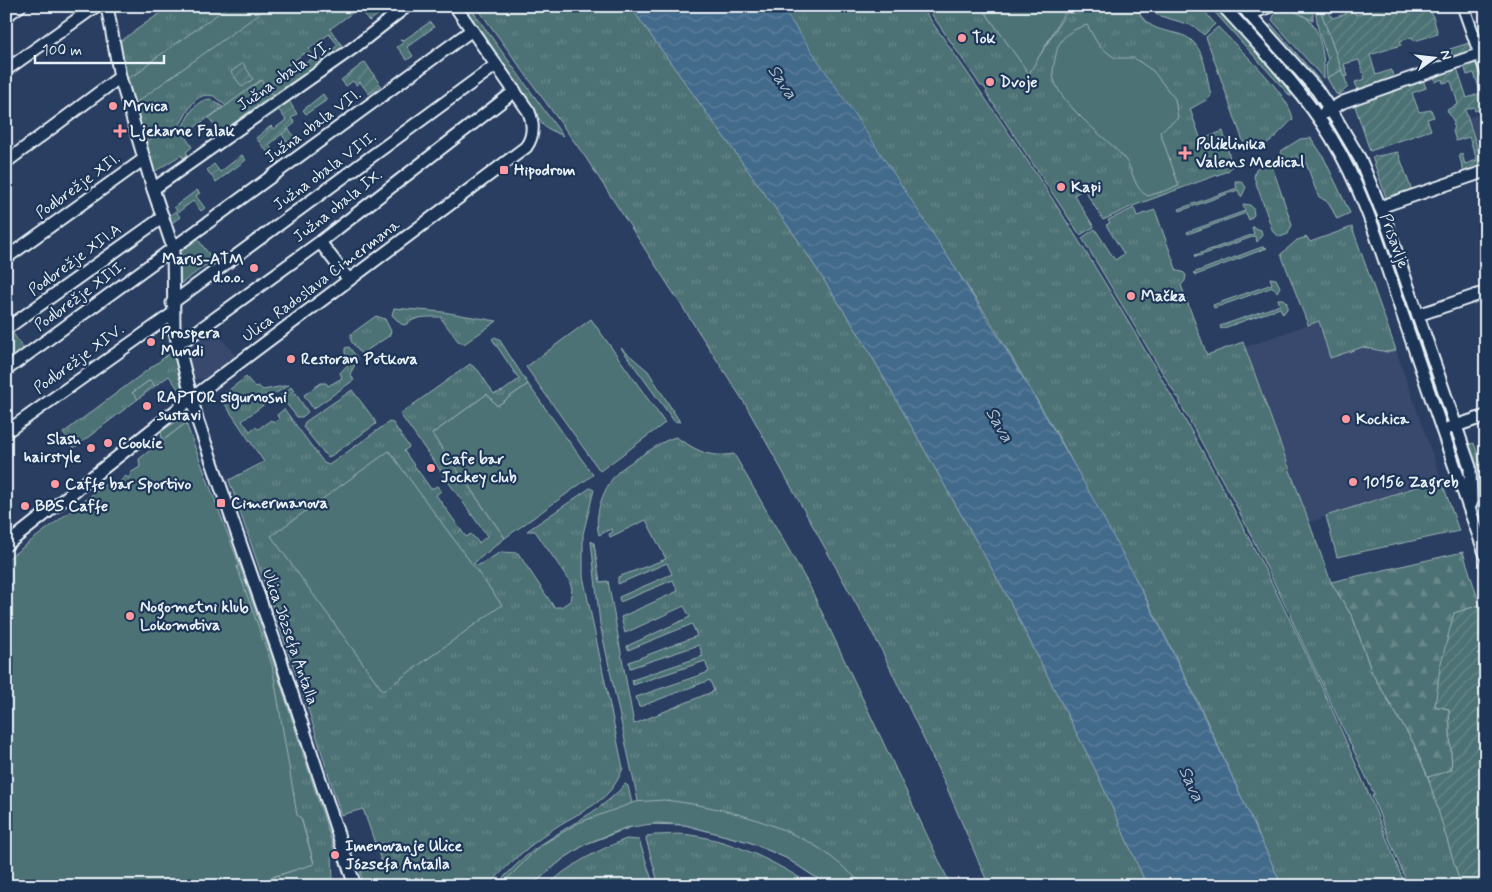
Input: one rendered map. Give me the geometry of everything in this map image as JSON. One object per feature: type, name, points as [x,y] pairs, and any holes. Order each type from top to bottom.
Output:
[{"type":"street","points":[[6,16],[20,6]]},
{"type":"street","points":[[6,70],[96,6]]},
{"type":"street","name":"Ulica Józsefa Antalla","points":[[107,6],[120,78],[153,189],[173,248],[172,308],[177,342],[196,419],[278,651],[355,886]]},
{"type":"street","name":"Južna obala VI.","points":[[153,189],[356,46],[407,6]]},
{"type":"street","name":"Ulica Radoslava Cimermana","points":[[6,545],[192,398],[526,147],[532,134],[532,120],[515,91],[455,6]]},
{"type":"street","name":"Prisavlje","points":[[1223,6],[1284,73],[1318,116],[1348,168],[1367,212],[1486,556]]},
{"type":"street","points":[[1246,10],[1271,6]]},
{"type":"street","points":[[1463,6],[1483,53],[1486,71]]},
{"type":"street","name":"Prisavlje","points":[[1246,10],[1300,70],[1330,109],[1360,159],[1380,207],[1470,466],[1473,520]]},
{"type":"street","name":"Južna obala VII.","points":[[173,248],[472,30]]},
{"type":"street","points":[[1318,116],[1343,102],[1483,53]]},
{"type":"street","name":"Južna obala VIII.","points":[[172,308],[496,65]]},
{"type":"street","points":[[6,162],[120,78]]},
{"type":"street","name":"Južna obala IX.","points":[[177,342],[188,338],[320,242],[515,91]]},
{"type":"street","name":"Podbrežje XII.","points":[[6,258],[144,158]]},
{"type":"street","points":[[1380,207],[1486,171]]},
{"type":"street","name":"Podbrežje XII.A","points":[[6,329],[163,217]]},
{"type":"street","points":[[320,242],[349,280]]},
{"type":"street","name":"Podbrežje XIII.","points":[[6,370],[173,248]]},
{"type":"street","points":[[1418,315],[1486,292]]},
{"type":"street","name":"Podbrežje XIV.","points":[[6,432],[172,308]]},
{"type":"street","points":[[1443,430],[1486,416]]},
{"type":"shaded area","points":[[1486,112],[1486,168],[1468,118]]},
{"type":"shaded area","points":[[1318,321],[1330,358],[1363,347],[1387,352],[1396,350],[1441,479],[1310,522],[1245,347]]},
{"type":"shaded area","points":[[212,326],[238,359],[213,378],[194,379],[190,374],[182,348]]},
{"type":"green space","points":[[162,6],[170,6],[173,11],[179,6],[240,6],[128,84],[119,42],[163,11]]},
{"type":"green space","points":[[229,6],[270,6],[134,104],[127,79],[141,71],[146,65]]},
{"type":"green space","points":[[243,6],[369,6],[376,13],[379,11],[381,13],[369,21],[359,8],[330,29],[343,47],[329,58],[324,51],[326,49],[329,52],[338,45],[329,34],[309,49],[312,54],[308,57],[304,53],[288,65],[293,72],[314,57],[317,61],[324,56],[327,59],[272,95],[261,80],[226,106],[214,96],[206,95],[200,97],[190,107],[175,130],[151,134],[145,144],[128,86]]},
{"type":"green space","points":[[459,6],[469,6],[563,136],[545,127]]},
{"type":"green space","points":[[476,6],[630,6],[798,240],[862,339],[1005,592],[1095,769],[1147,886],[989,886],[946,786],[880,647],[744,402],[586,158]]},
{"type":"green space","points":[[781,6],[921,6],[1009,133],[1060,211],[1110,291],[1205,456],[1250,540],[1333,711],[1405,886],[1282,886],[1199,704],[1148,602],[1061,441],[989,319]]},
{"type":"green space","points":[[926,6],[981,6],[1029,73],[1066,13],[1081,13],[1101,6],[1136,6],[1142,17],[1149,24],[1189,38],[1199,49],[1204,62],[1211,96],[1190,109],[1201,140],[1223,131],[1232,166],[1228,171],[1133,206],[1103,220],[1084,189],[1074,195],[1094,227],[1080,235],[986,93],[987,91],[981,86]]},
{"type":"green space","points":[[981,6],[1066,6],[1067,8],[1029,74]]},
{"type":"green space","points":[[1152,6],[1200,6],[1215,24],[1204,35],[1194,26],[1157,15]]},
{"type":"green space","points":[[1209,6],[1217,6],[1290,86],[1291,97]]},
{"type":"green space","points":[[1288,6],[1313,6],[1313,21],[1287,7]]},
{"type":"green space","points":[[1315,6],[1319,6],[1342,70],[1327,78],[1326,66],[1328,60],[1318,29]]},
{"type":"green space","points":[[1319,6],[1327,6],[1332,18],[1346,14],[1344,6],[1353,6],[1356,15],[1371,10],[1370,6],[1379,6],[1380,9],[1390,6],[1443,6],[1431,10],[1438,34],[1414,41],[1412,37],[1400,41],[1401,45],[1370,55],[1376,75],[1391,70],[1394,78],[1358,90],[1355,82],[1365,79],[1359,60],[1344,64],[1348,76],[1344,77]]},
{"type":"green space","points":[[1285,8],[1305,17],[1314,27],[1322,48],[1324,79],[1272,20],[1276,11]]},
{"type":"green space","points":[[430,22],[434,27],[407,47],[413,56],[407,60],[397,47],[403,43],[400,39],[404,40]]},
{"type":"green space","points":[[1271,24],[1321,82],[1318,84],[1270,29],[1269,26]]},
{"type":"green space","points":[[1087,25],[1099,46],[1115,58],[1134,58],[1153,71],[1175,99],[1178,118],[1160,132],[1179,186],[1148,196],[1143,193],[1136,184],[1124,158],[1062,96],[1053,73],[1058,48],[1063,38],[1076,29]]},
{"type":"green space","points":[[1218,27],[1273,84],[1289,108],[1293,119],[1261,147],[1248,148],[1244,144],[1206,37]]},
{"type":"green space","points":[[1469,43],[1472,51],[1452,58],[1450,49]]},
{"type":"green space","points":[[365,62],[381,86],[369,94],[360,82],[356,85],[353,81],[346,86],[341,80]]},
{"type":"green space","points":[[1476,62],[1486,85],[1486,107],[1475,111],[1474,107],[1465,110],[1484,167],[1464,173],[1459,155],[1462,154],[1465,164],[1477,160],[1469,137],[1456,141],[1453,131],[1454,122],[1447,110],[1458,104],[1451,81],[1443,83],[1442,79],[1435,82],[1433,76],[1457,68],[1467,98],[1481,93],[1474,73],[1467,75],[1464,66]]},
{"type":"green space","points":[[243,63],[253,79],[242,87],[231,72]]},
{"type":"green space","points":[[1342,70],[1348,87],[1339,95],[1336,94],[1327,78]]},
{"type":"green space","points":[[261,80],[272,95],[220,133],[209,118]]},
{"type":"green space","points":[[1423,80],[1426,88],[1412,93],[1419,112],[1431,110],[1434,117],[1427,119],[1431,130],[1370,151],[1354,103]]},
{"type":"green space","points":[[323,94],[327,100],[306,114],[303,110]]},
{"type":"green space","points":[[210,99],[223,107],[184,135],[192,147],[186,152],[188,155],[183,158],[181,155],[154,172],[148,152],[151,139],[157,135],[175,134],[197,104]]},
{"type":"green space","points":[[288,99],[297,114],[291,118],[295,123],[269,145],[277,158],[274,160],[256,138],[271,126],[274,129],[286,120],[279,110],[266,119],[264,115]]},
{"type":"green space","points":[[288,128],[299,143],[291,148],[281,133]]},
{"type":"green space","points":[[1338,136],[1380,218],[1412,312],[1407,314]]},
{"type":"green space","points":[[1311,138],[1323,156],[1350,213],[1337,219],[1329,203],[1318,196],[1306,163],[1303,164],[1301,158],[1281,165],[1281,151],[1300,139]]},
{"type":"green space","points":[[1398,152],[1412,191],[1387,200],[1372,157]]},
{"type":"green space","points":[[242,155],[246,160],[216,182],[207,170],[214,164],[220,172]]},
{"type":"green space","points":[[1272,158],[1272,166],[1292,225],[1288,234],[1280,237],[1273,232],[1254,177],[1256,169]]},
{"type":"green space","points":[[1235,181],[1241,181],[1246,187],[1241,197],[1238,190],[1180,211],[1179,209],[1237,188]]},
{"type":"green space","points":[[197,190],[200,193],[196,196],[205,208],[201,211],[193,201],[177,213],[180,217],[172,223],[169,216],[177,210],[174,207]]},
{"type":"green space","points":[[1243,204],[1250,205],[1253,208],[1254,215],[1249,220],[1246,213],[1188,234],[1187,232],[1245,211]]},
{"type":"green space","points":[[1134,208],[1137,216],[1155,210],[1177,271],[1183,272],[1186,275],[1185,281],[1181,285],[1207,355],[1243,342],[1331,582],[1353,618],[1372,673],[1414,744],[1436,797],[1461,886],[1408,886],[1372,796],[1374,794],[1290,616],[1292,614],[1288,611],[1238,509],[1181,405],[1179,397],[1177,397],[1082,238],[1095,229],[1115,260],[1124,254],[1106,225],[1110,223],[1108,220]]},
{"type":"green space","points":[[1252,227],[1261,230],[1262,235],[1257,242],[1255,236],[1196,257],[1195,255],[1254,234]]},
{"type":"green space","points":[[1352,227],[1396,350],[1387,352],[1363,347],[1330,358],[1319,321],[1308,325],[1281,254],[1297,240],[1307,237],[1310,242]]},
{"type":"green space","points":[[197,238],[213,260],[179,285],[180,250]]},
{"type":"green space","points":[[1262,247],[1267,248],[1196,275],[1193,273]]},
{"type":"green space","points":[[1270,278],[1276,279],[1280,287],[1277,292],[1273,287],[1214,308],[1213,305],[1272,284]]},
{"type":"green space","points":[[1278,299],[1283,299],[1287,303],[1287,309],[1283,314],[1280,308],[1221,329],[1220,326],[1280,305]]},
{"type":"green space","points":[[394,308],[443,312],[497,321],[464,344],[458,341],[440,317],[417,319],[405,325],[401,324],[392,315]]},
{"type":"green space","points":[[376,316],[385,319],[391,331],[389,336],[361,354],[351,341],[351,334]]},
{"type":"green space","points":[[591,319],[665,423],[600,471],[526,367]]},
{"type":"green space","points":[[11,330],[26,353],[9,365],[6,361],[6,333]]},
{"type":"green space","points":[[495,337],[499,339],[528,384],[497,406],[487,394],[432,434],[505,538],[474,563],[477,566],[501,552],[518,553],[554,607],[561,607],[570,601],[572,589],[569,580],[535,531],[527,531],[590,488],[594,490],[583,534],[583,576],[623,768],[610,791],[601,799],[560,824],[533,844],[489,886],[364,886],[360,872],[383,866],[363,809],[341,815],[310,715],[229,480],[264,462],[220,397],[246,377],[255,387],[258,386],[263,390],[289,385],[273,395],[274,397],[242,421],[250,431],[255,427],[258,429],[271,420],[275,423],[279,419],[277,415],[284,409],[324,463],[329,465],[389,422],[393,423],[409,447],[404,451],[431,489],[437,486],[441,491],[436,495],[466,537],[471,534],[479,543],[487,536],[400,414],[470,364],[478,370],[494,394],[503,391],[519,379],[492,339]]},
{"type":"green space","points":[[349,347],[358,359],[350,374],[354,380],[313,409],[304,395],[321,383],[326,383],[328,386],[342,378],[340,373],[350,362],[345,353],[345,348]]},
{"type":"green space","points":[[621,348],[648,371],[680,422],[674,421]]},
{"type":"green space","points":[[173,351],[183,387],[179,390],[169,376],[155,386],[150,380],[132,393],[138,399],[74,448],[63,433]]},
{"type":"green space","points":[[150,380],[155,386],[138,399],[132,393]]},
{"type":"green space","points":[[528,384],[593,475],[505,538],[432,434],[487,394],[497,406]]},
{"type":"green space","points":[[291,387],[308,412],[302,417],[297,417],[280,396]]},
{"type":"green space","points":[[352,390],[376,424],[328,458],[303,427],[305,422]]},
{"type":"green space","points":[[179,420],[186,423],[162,441],[161,431]]},
{"type":"green space","name":"Nogometni klub Lokomotiva","points":[[186,423],[239,564],[237,567],[272,665],[297,815],[301,818],[314,864],[243,886],[13,886],[6,862],[6,560],[110,481],[117,484],[126,476],[128,478],[131,476],[130,473],[140,467],[139,459]]},
{"type":"green space","points":[[676,437],[710,454],[734,454],[809,585],[951,886],[829,886],[786,858],[749,842],[685,825],[643,824],[600,624],[591,541],[594,543],[600,582],[608,581],[634,724],[714,691],[710,680],[639,707],[636,697],[709,672],[705,661],[633,685],[632,680],[703,656],[699,645],[630,668],[629,662],[697,636],[692,624],[628,650],[627,646],[690,617],[684,606],[625,633],[621,617],[678,591],[673,580],[620,602],[619,597],[672,574],[667,563],[618,584],[618,577],[666,559],[646,520],[610,537],[609,534],[613,532],[611,529],[599,535],[597,518],[601,501],[604,492],[614,477],[622,468],[645,453]]},
{"type":"green space","points":[[1474,443],[1486,478],[1486,498],[1474,499],[1477,473],[1468,445]]},
{"type":"green space","points":[[389,451],[502,605],[383,691],[271,536]]},
{"type":"green space","points":[[1441,479],[1459,531],[1337,557],[1326,516]]},
{"type":"green space","points":[[1463,552],[1480,605],[1454,613],[1435,706],[1449,709],[1452,771],[1428,777],[1414,744],[1372,673],[1353,618],[1331,582]]},
{"type":"green space","points":[[239,564],[280,682],[335,852],[332,856],[333,880],[327,882],[326,886],[248,886],[314,863],[301,818],[297,816],[237,567]]},
{"type":"green space","points":[[1480,605],[1486,621],[1486,886],[1461,886],[1428,777],[1452,770],[1449,709],[1435,706],[1440,667],[1454,613]]},
{"type":"green space","points":[[625,784],[628,786],[637,825],[586,844],[563,859],[531,886],[496,886],[509,872],[546,841],[601,806]]},
{"type":"green space","points":[[664,800],[722,810],[778,828],[821,849],[865,886],[829,886],[786,858],[749,842],[685,825],[658,823],[625,828],[586,844],[563,859],[531,886],[500,886],[540,846],[578,823],[635,802]]},
{"type":"green space","points":[[686,834],[739,847],[769,861],[813,886],[659,886],[646,839],[647,836]]},
{"type":"green space","points":[[626,839],[639,840],[654,886],[547,886],[565,871],[584,859]]},
{"type":"water","name":"Sava","points":[[630,6],[781,6],[924,220],[993,328],[1090,493],[1176,660],[1282,886],[1147,886],[1095,769],[1005,592],[862,339],[798,240]]},
{"type":"place","name":"Tok","points":[[962,38]]},
{"type":"place","name":"Dvoje","points":[[990,82]]},
{"type":"place","name":"Mrvica","points":[[113,106]]},
{"type":"place","name":"Ljekarne Falak","points":[[120,131]]},
{"type":"place","name":"Poliklinika Valens Medical","points":[[1185,153]]},
{"type":"place","name":"Hipodrom","points":[[504,170]]},
{"type":"place","name":"Kapi","points":[[1061,187]]},
{"type":"place","name":"Marus-ATM d.o.o.","points":[[254,268]]},
{"type":"place","name":"Mačka","points":[[1131,296]]},
{"type":"place","name":"Prospera Mundi","points":[[151,342]]},
{"type":"place","name":"Restoran Potkova","points":[[291,359]]},
{"type":"place","name":"RAPTOR sigurnosni sustavi","points":[[147,406]]},
{"type":"place","name":"Kockica","points":[[1346,419]]},
{"type":"place","name":"Cookie","points":[[108,443]]},
{"type":"place","name":"Slash hairstyle","points":[[91,448]]},
{"type":"place","name":"Cafe bar Jockey club","points":[[431,468]]},
{"type":"place","name":"10156 Zagreb","points":[[1353,482]]},
{"type":"place","name":"Caffe bar Sportivo","points":[[55,484]]},
{"type":"place","name":"Cimermanova","points":[[221,503]]},
{"type":"place","name":"BBS Caffe","points":[[25,506]]},
{"type":"place","name":"Nogometni klub Lokomotiva","points":[[130,616]]},
{"type":"place","name":"Imenovanje Ulice Józsefa Antalla","points":[[335,855]]}]
